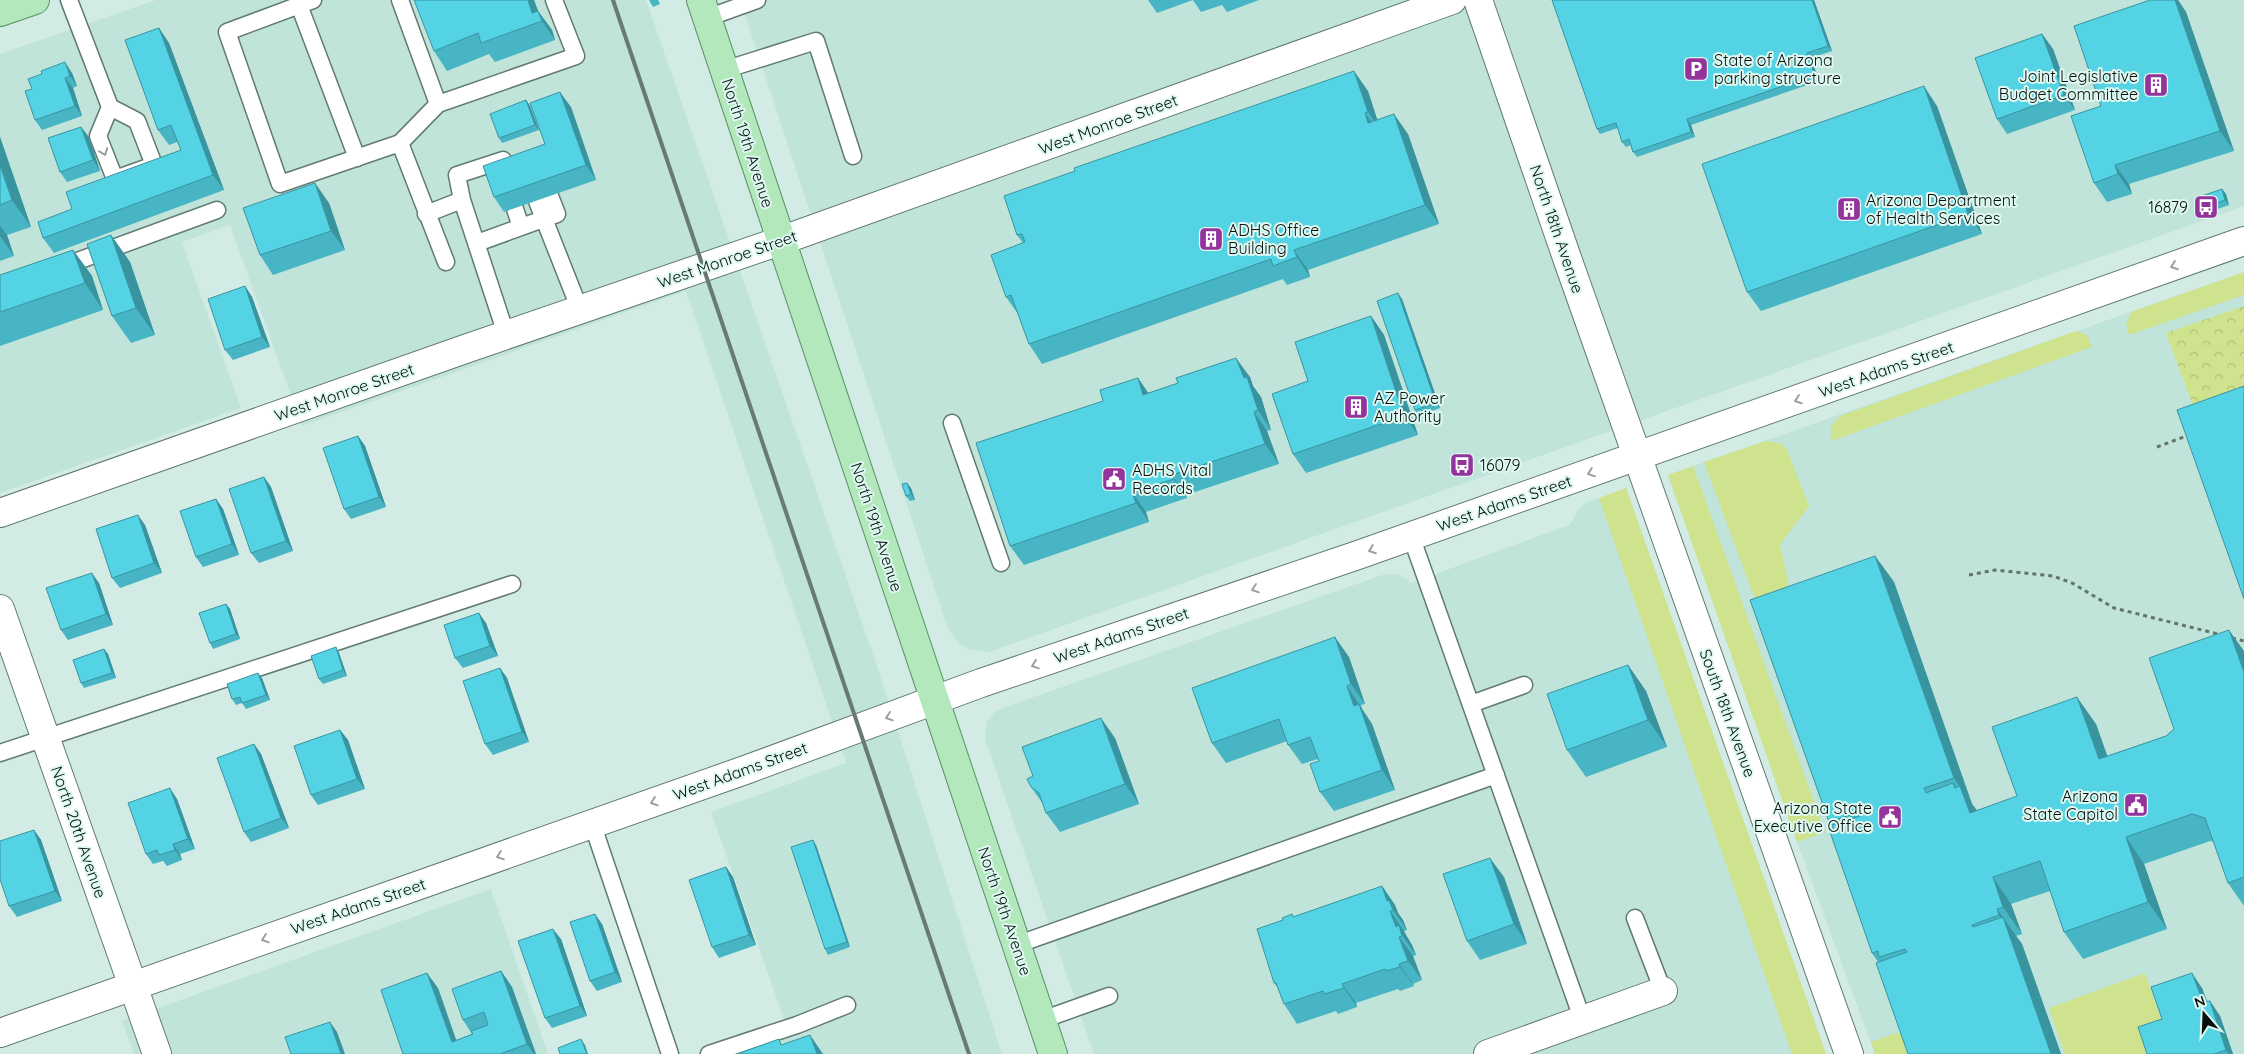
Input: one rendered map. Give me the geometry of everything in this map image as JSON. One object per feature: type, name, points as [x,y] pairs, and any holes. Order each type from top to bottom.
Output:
[{"type":"main road","points":[[0,12],[34,0]]},
{"type":"main road","name":"North 19th Avenue","points":[[704,9],[1053,1054]]},
{"type":"street","name":"West Monroe Street","points":[[0,513],[506,334],[780,241],[1452,0]]},
{"type":"street","name":"North 18th Avenue","points":[[1478,0],[1637,457]]},
{"type":"street","name":"West Adams Street","points":[[0,1033],[935,700],[1637,457],[2244,241]]},
{"type":"street","name":"South 18th Avenue","points":[[1637,457],[1849,1054]]},
{"type":"street","name":"North 20th Avenue","points":[[0,609],[157,1054]]},
{"type":"street","points":[[1488,1054],[1663,991]]},
{"type":"lane","points":[[69,0],[110,107]]},
{"type":"lane","points":[[400,0],[438,104]]},
{"type":"lane","points":[[357,158],[306,2],[227,32],[280,184],[357,158],[400,143],[438,104],[576,56],[554,0]]},
{"type":"lane","points":[[704,9],[757,0]]},
{"type":"lane","points":[[724,70],[816,41],[853,156]]},
{"type":"lane","points":[[400,143],[446,262]]},
{"type":"lane","points":[[506,334],[462,200],[457,175],[509,157],[510,176]]},
{"type":"lane","points":[[426,214],[462,200]]},
{"type":"lane","points":[[539,221],[532,202],[580,310]]},
{"type":"lane","points":[[45,272],[217,210]]},
{"type":"lane","points":[[477,243],[539,221]]},
{"type":"lane","points":[[952,422],[1001,564]]},
{"type":"lane","points":[[1411,536],[1583,1021]]},
{"type":"lane","points":[[0,754],[45,737],[512,584]]},
{"type":"lane","points":[[1471,704],[1524,685]]},
{"type":"lane","points":[[1016,944],[1496,775]]},
{"type":"lane","points":[[592,823],[670,1054]]},
{"type":"lane","points":[[1636,918],[1663,991]]},
{"type":"lane","points":[[1042,1020],[1109,996]]},
{"type":"lane","points":[[708,1054],[797,1025],[847,1005]]},
{"type":"path","points":[[2157,447],[2195,433]]},
{"type":"path","points":[[1969,574],[1995,570],[2053,576],[2072,583],[2114,608],[2244,641]]},
{"type":"shaded area","points":[[156,0],[646,0],[875,660],[1002,1054],[745,1054],[790,1036],[711,812],[846,763],[686,291],[302,426],[230,225],[182,242],[241,408],[0,493],[0,54]]},
{"type":"shaded area","points":[[740,0],[2244,0],[2244,206],[989,652],[968,649],[958,643],[948,629]]},
{"type":"shaded area","points":[[2244,272],[2244,1054],[1875,1054],[1797,842],[1668,475]]},
{"type":"shaded area","points":[[1626,488],[1826,1054],[1094,1054],[985,739],[987,721],[997,710],[1385,574],[1400,574],[1411,583],[1569,525],[1578,509],[1584,504]]},
{"type":"shaded area","points":[[491,889],[548,1054],[134,1054],[122,1021]]},
{"type":"green space","points":[[2244,272],[2244,295],[2129,335],[2126,324],[2131,312]]},
{"type":"green space","points":[[2244,306],[2244,413],[2201,428],[2166,333]]},
{"type":"green space","points":[[2076,331],[2087,335],[2092,347],[1831,441],[1831,426],[1840,416]]},
{"type":"green space","points":[[1766,441],[1782,444],[1787,450],[1809,506],[1780,545],[1788,581],[1787,590],[1759,610],[1704,462]]},
{"type":"green space","points":[[1693,466],[1825,832],[1797,842],[1668,475]]},
{"type":"green space","points":[[1626,488],[1826,1054],[1792,1054],[1599,498]]},
{"type":"green space","points":[[2145,973],[2166,1033],[2149,1054],[2065,1054],[2049,1008]]},
{"type":"green space","points":[[1900,1032],[1907,1054],[1875,1054],[1871,1042]]},
{"type":"building","points":[[414,0],[528,0],[532,13],[538,11],[542,21],[481,43],[478,33],[434,51]]},
{"type":"building","name":"State of Arizona parking structure","points":[[1552,0],[1812,0],[1828,46],[1807,53],[1815,75],[1687,119],[1691,132],[1633,152],[1629,139],[1622,142],[1616,123],[1597,129]]},
{"type":"building","name":"Joint Legislative Budget Committee","points":[[2150,0],[2175,0],[2220,131],[2115,165],[2118,174],[2094,183],[2071,116],[2101,106],[2074,26]]},
{"type":"building","points":[[159,28],[213,175],[43,238],[38,222],[72,209],[66,192],[181,150],[171,125],[158,130],[125,40]]},
{"type":"building","points":[[2042,34],[2064,95],[1997,119],[1975,58]]},
{"type":"building","points":[[65,62],[70,76],[65,78],[75,106],[35,120],[25,91],[32,89],[28,79],[42,74],[41,71]]},
{"type":"building","name":"ADHS Office Building","points":[[1354,71],[1368,112],[1365,113],[1368,123],[1394,114],[1425,205],[1294,250],[1297,257],[1273,266],[1271,259],[1029,344],[1011,295],[1006,297],[991,255],[1025,242],[1022,234],[1017,235],[1004,196],[1075,171],[1074,168]]},
{"type":"building","name":"Arizona Department of Health Services","points":[[1924,86],[1968,214],[1747,292],[1702,164]]},
{"type":"building","points":[[560,92],[586,165],[494,197],[483,166],[545,144],[530,103]]},
{"type":"building","points":[[526,100],[535,125],[499,138],[490,114]]},
{"type":"building","points":[[81,127],[93,160],[60,172],[48,138]]},
{"type":"building","points":[[0,165],[12,200],[0,205]]},
{"type":"building","points":[[315,183],[331,231],[260,255],[243,208]]},
{"type":"building","points":[[2222,189],[2225,200],[2199,209],[2196,198]]},
{"type":"building","points":[[111,235],[136,308],[112,316],[87,244]]},
{"type":"building","points":[[73,250],[85,283],[0,312],[0,275]]},
{"type":"building","points":[[245,286],[262,337],[225,350],[208,299]]},
{"type":"building","points":[[1398,293],[1436,403],[1415,410],[1377,301]]},
{"type":"building","name":"AZ Power Authority","points":[[1371,316],[1404,416],[1293,454],[1272,394],[1308,381],[1295,342]]},
{"type":"building","name":"ADHS Vital Records","points":[[1236,358],[1244,378],[1247,377],[1258,410],[1254,412],[1265,444],[1172,475],[1174,479],[1132,492],[1136,503],[1010,546],[976,443],[1103,401],[1100,390],[1138,378],[1143,395],[1178,383],[1176,378]]},
{"type":"building","points":[[2244,386],[2244,599],[2177,410]]},
{"type":"building","points":[[358,436],[379,497],[344,509],[323,448]]},
{"type":"building","points":[[1468,454],[1470,459],[1456,463],[1455,459]]},
{"type":"building","points":[[264,477],[286,541],[251,553],[229,489]]},
{"type":"building","points":[[907,483],[911,494],[906,496],[902,484]]},
{"type":"building","points":[[216,499],[232,544],[196,557],[180,511]]},
{"type":"building","points":[[138,515],[154,563],[112,578],[96,529]]},
{"type":"building","points":[[1875,556],[1954,778],[1924,788],[1926,793],[1953,783],[1955,788],[1960,786],[1970,813],[2017,796],[1992,727],[2077,697],[2099,759],[2166,736],[2174,729],[2149,658],[2229,630],[2244,672],[2244,877],[2228,883],[2205,818],[2192,814],[2126,837],[2148,902],[2064,932],[2040,861],[1993,877],[2003,907],[1997,909],[1999,915],[1972,925],[1973,927],[2003,917],[2051,1054],[1908,1054],[1876,963],[1907,952],[1905,949],[1879,957],[1878,951],[1872,953],[1830,832],[1834,831],[1832,825],[1860,816],[1858,812],[1829,822],[1750,600]]},
{"type":"building","points":[[92,573],[106,614],[61,630],[46,588]]},
{"type":"building","points":[[226,604],[236,634],[210,643],[199,613]]},
{"type":"building","points":[[479,613],[490,646],[455,658],[444,625]]},
{"type":"building","points":[[1335,637],[1351,684],[1347,686],[1354,706],[1359,704],[1382,770],[1320,792],[1310,764],[1319,761],[1310,737],[1288,745],[1279,719],[1212,743],[1192,688]]},
{"type":"building","points":[[336,647],[343,670],[319,679],[311,656]]},
{"type":"building","points":[[104,649],[112,673],[81,683],[73,660]]},
{"type":"building","points":[[1628,665],[1648,720],[1567,750],[1547,694]]},
{"type":"building","points":[[500,668],[522,732],[485,744],[463,681]]},
{"type":"building","points":[[258,673],[266,695],[242,703],[240,697],[232,699],[227,684]]},
{"type":"building","points":[[1101,718],[1125,784],[1046,813],[1039,793],[1031,787],[1027,779],[1033,776],[1022,747]]},
{"type":"building","points":[[340,730],[357,779],[311,795],[294,746]]},
{"type":"building","points":[[254,744],[281,818],[244,832],[217,758]]},
{"type":"building","points":[[170,788],[188,839],[173,844],[175,850],[159,855],[157,850],[146,854],[128,803]]},
{"type":"building","points":[[34,830],[55,891],[9,906],[0,879],[0,841]]},
{"type":"building","points":[[813,840],[847,942],[825,949],[791,847]]},
{"type":"building","points":[[1490,858],[1514,924],[1467,941],[1443,874]]},
{"type":"building","points":[[726,867],[749,935],[712,947],[689,880]]},
{"type":"building","points":[[1382,886],[1387,901],[1389,900],[1393,910],[1390,911],[1396,927],[1399,925],[1402,936],[1399,937],[1408,961],[1399,964],[1400,967],[1386,971],[1385,969],[1342,984],[1344,988],[1324,994],[1323,991],[1284,1004],[1276,983],[1274,983],[1257,929],[1283,920],[1282,918],[1292,914],[1293,917]]},
{"type":"building","points":[[595,914],[615,972],[590,981],[570,922]]},
{"type":"building","points":[[553,929],[580,1006],[545,1018],[518,941]]},
{"type":"building","points":[[501,971],[527,1044],[500,1054],[403,1054],[381,990],[427,973],[452,1042],[473,1034],[471,1031],[488,1025],[484,1012],[463,1020],[452,989]]},
{"type":"building","points":[[2192,973],[2203,1002],[2210,1001],[2226,1050],[2214,1054],[2147,1054],[2138,1027],[2162,1019],[2151,987]]},
{"type":"building","points":[[330,1022],[341,1054],[291,1054],[285,1037]]},
{"type":"building","points":[[810,1035],[817,1054],[737,1054],[779,1039],[781,1045]]},
{"type":"building","points":[[581,1039],[587,1054],[560,1054],[558,1048]]},
{"type":"railway","points":[[613,0],[969,1054]]},
{"type":"place","name":"State of Arizona parking structure","points":[[1696,69]]},
{"type":"place","name":"Joint Legislative Budget Committee","points":[[2156,85]]},
{"type":"place","name":"16879","points":[[2206,207]]},
{"type":"place","name":"Arizona Department of Health Services","points":[[1849,209]]},
{"type":"place","name":"ADHS Office Building","points":[[1211,239]]},
{"type":"place","name":"AZ Power Authority","points":[[1356,407]]},
{"type":"place","name":"16079","points":[[1462,465]]},
{"type":"place","name":"ADHS Vital Records","points":[[1114,479]]},
{"type":"place","name":"Arizona State Capitol","points":[[2136,805]]},
{"type":"place","name":"Arizona State Executive Office","points":[[1890,817]]}]
